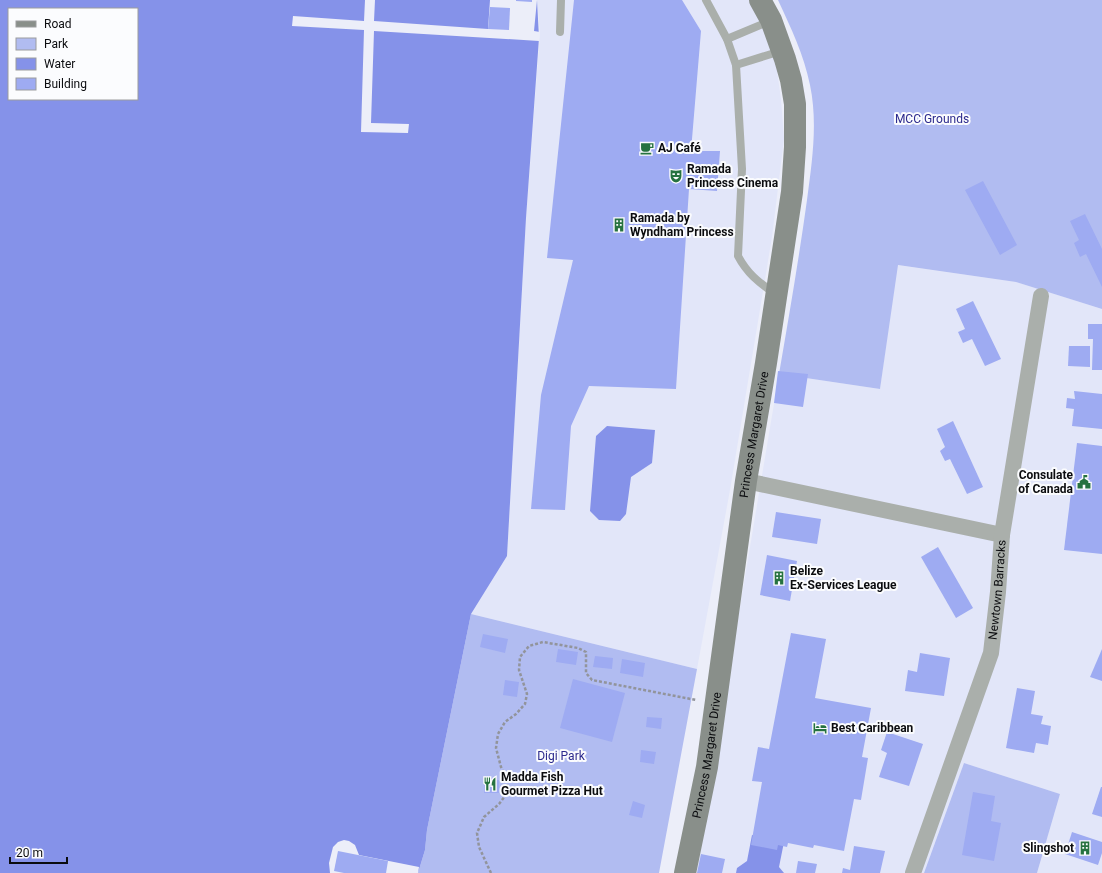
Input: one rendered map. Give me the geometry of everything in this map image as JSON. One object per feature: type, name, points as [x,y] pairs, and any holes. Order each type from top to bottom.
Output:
[{"type":"main road","name":"Princess Margaret Drive","points":[[685,873],[707,767],[746,481],[792,192],[795,147],[795,104],[791,80],[771,20],[760,0]]},
{"type":"street","name":"Newtown Barracks","points":[[913,873],[991,653],[998,592],[1002,534],[1041,296]]},
{"type":"street","points":[[746,481],[1002,534]]},
{"type":"lane","points":[[560,32],[561,0]]},
{"type":"lane","points":[[706,0],[727,39],[736,66],[742,169],[738,256],[744,269],[762,285],[776,294]]},
{"type":"lane","points":[[727,39],[771,20]]},
{"type":"lane","points":[[736,66],[782,51]]},
{"type":"path","points":[[491,873],[479,847],[477,833],[484,816],[500,804],[508,792],[506,780],[496,748],[498,734],[505,722],[526,704],[527,694],[519,670],[520,657],[529,646],[543,642],[578,648],[586,652],[586,673],[592,680],[715,704]]},
{"type":"shaded area","name":"Ramada by Wyndham Princess","points":[[537,0],[751,0],[774,49],[781,99],[784,139],[772,237],[730,490],[697,669],[471,614],[507,556],[526,218],[540,32]]},
{"type":"shaded area","points":[[897,265],[1016,282],[1102,309],[1102,873],[1037,873],[1060,794],[964,763],[924,873],[693,873],[726,690],[779,374],[880,389]]},
{"type":"green space","name":"MCC Grounds","points":[[778,0],[1102,0],[1102,309],[1016,282],[898,265],[880,389],[779,374],[807,200],[812,157],[814,114],[810,85],[804,63],[797,42]]},
{"type":"green space","name":"Digi Park","points":[[471,614],[697,669],[659,873],[418,873],[425,850],[427,830]]},
{"type":"green space","points":[[964,763],[1060,794],[1037,873],[924,873]]},
{"type":"water","points":[[0,0],[537,0],[539,38],[526,218],[507,556],[471,614],[427,830],[425,850],[418,873],[0,873]]},
{"type":"water","points":[[607,426],[655,430],[652,463],[631,477],[626,514],[620,521],[599,520],[590,511],[596,436]]},
{"type":"water","points":[[752,835],[784,842],[779,867],[784,873],[736,873],[737,868],[747,861]]},
{"type":"pier","points":[[365,0],[375,0],[374,21],[488,29],[490,0],[537,0],[534,31],[540,32],[539,41],[374,31],[371,123],[409,124],[408,133],[361,132],[364,30],[292,26],[293,16],[364,21]]},
{"type":"pier","points":[[344,840],[355,845],[359,855],[419,867],[418,873],[330,873],[329,863],[333,847],[338,842]]},
{"type":"building","points":[[532,0],[532,2],[516,1]]},
{"type":"building","name":"Ramada by Wyndham Princess","points":[[574,0],[682,0],[701,31],[691,151],[720,151],[717,191],[689,189],[676,389],[589,386],[571,426],[565,510],[531,509],[541,395],[573,260],[547,258]]},
{"type":"building","points":[[490,7],[510,8],[509,30],[488,29]]},
{"type":"building","points":[[983,181],[1017,245],[1000,255],[965,190]]},
{"type":"building","points":[[1085,214],[1102,249],[1102,287],[1086,254],[1080,257],[1074,243],[1079,240],[1070,221]]},
{"type":"building","points":[[973,301],[1001,359],[985,366],[972,339],[963,343],[958,332],[965,329],[956,309]]},
{"type":"building","points":[[1088,324],[1102,324],[1102,370],[1092,370],[1093,339],[1088,339]]},
{"type":"building","points":[[1069,346],[1090,346],[1090,367],[1068,366]]},
{"type":"building","points":[[778,371],[808,374],[803,407],[774,403]]},
{"type":"building","points":[[1074,391],[1102,394],[1102,429],[1072,426],[1074,409],[1066,408],[1067,398],[1075,399]]},
{"type":"building","points":[[953,421],[983,487],[967,494],[950,459],[945,461],[940,451],[945,447],[937,429]]},
{"type":"building","points":[[1077,443],[1102,446],[1102,554],[1064,550]]},
{"type":"building","points":[[776,512],[821,519],[817,544],[772,537]]},
{"type":"building","points":[[938,547],[973,608],[956,618],[921,557]]},
{"type":"building","name":"Belize Ex-Services League","points":[[767,555],[797,561],[790,601],[760,595]]},
{"type":"building","name":"Best Caribbean","points":[[791,633],[826,639],[815,698],[871,708],[862,757],[868,758],[861,800],[854,799],[844,851],[814,845],[813,848],[788,843],[787,847],[778,845],[777,850],[751,845],[762,782],[752,781],[758,747],[769,749]]},
{"type":"building","points":[[483,634],[508,639],[505,653],[480,647]]},
{"type":"building","points":[[558,649],[578,652],[576,665],[556,662]]},
{"type":"building","points":[[1102,649],[1102,681],[1090,677]]},
{"type":"building","points":[[920,653],[950,658],[944,696],[905,691],[908,670],[917,672]]},
{"type":"building","points":[[595,656],[613,658],[612,669],[593,667]]},
{"type":"building","points":[[622,659],[645,663],[643,677],[620,673]]},
{"type":"building","points":[[573,679],[625,693],[612,742],[560,728]]},
{"type":"building","points":[[505,680],[519,682],[517,697],[503,695]]},
{"type":"building","points":[[1017,688],[1035,691],[1031,714],[1043,716],[1041,724],[1051,726],[1048,745],[1036,743],[1034,753],[1006,748]]},
{"type":"building","points":[[647,717],[662,718],[661,729],[646,727]]},
{"type":"building","points":[[887,732],[923,744],[909,786],[879,777],[887,753],[881,750]]},
{"type":"building","points":[[641,750],[656,752],[654,764],[640,762]]},
{"type":"building","points":[[499,780],[499,793],[484,793],[484,781]]},
{"type":"building","points":[[1102,787],[1102,817],[1092,814]]},
{"type":"building","points":[[973,792],[995,796],[991,821],[1001,823],[994,861],[962,855]]},
{"type":"building","points":[[633,801],[645,805],[642,818],[629,815]]},
{"type":"building","name":"Slingshot","points":[[1072,832],[1102,842],[1102,853],[1098,865],[1065,854]]},
{"type":"building","points":[[854,846],[885,851],[880,873],[842,873],[843,868],[850,870]]},
{"type":"building","points":[[338,851],[388,861],[386,873],[344,873],[334,871]]},
{"type":"building","points":[[701,854],[725,859],[722,873],[697,873]]},
{"type":"building","points":[[798,861],[817,864],[815,873],[796,873]]},
{"type":"place","name":"AJ Café","points":[[647,148]]},
{"type":"place","name":"Ramada Princess Cinema","points":[[676,176]]},
{"type":"place","name":"Ramada by Wyndham Princess","points":[[619,225]]},
{"type":"place","name":"Consulate of Canada","points":[[1084,482]]},
{"type":"place","name":"Belize Ex-Services League","points":[[779,578]]},
{"type":"place","name":"Best Caribbean","points":[[820,728]]},
{"type":"place","name":"Madda Fish Gourmet Pizza Hut","points":[[490,784]]},
{"type":"place","name":"Slingshot","points":[[1085,848]]}]
